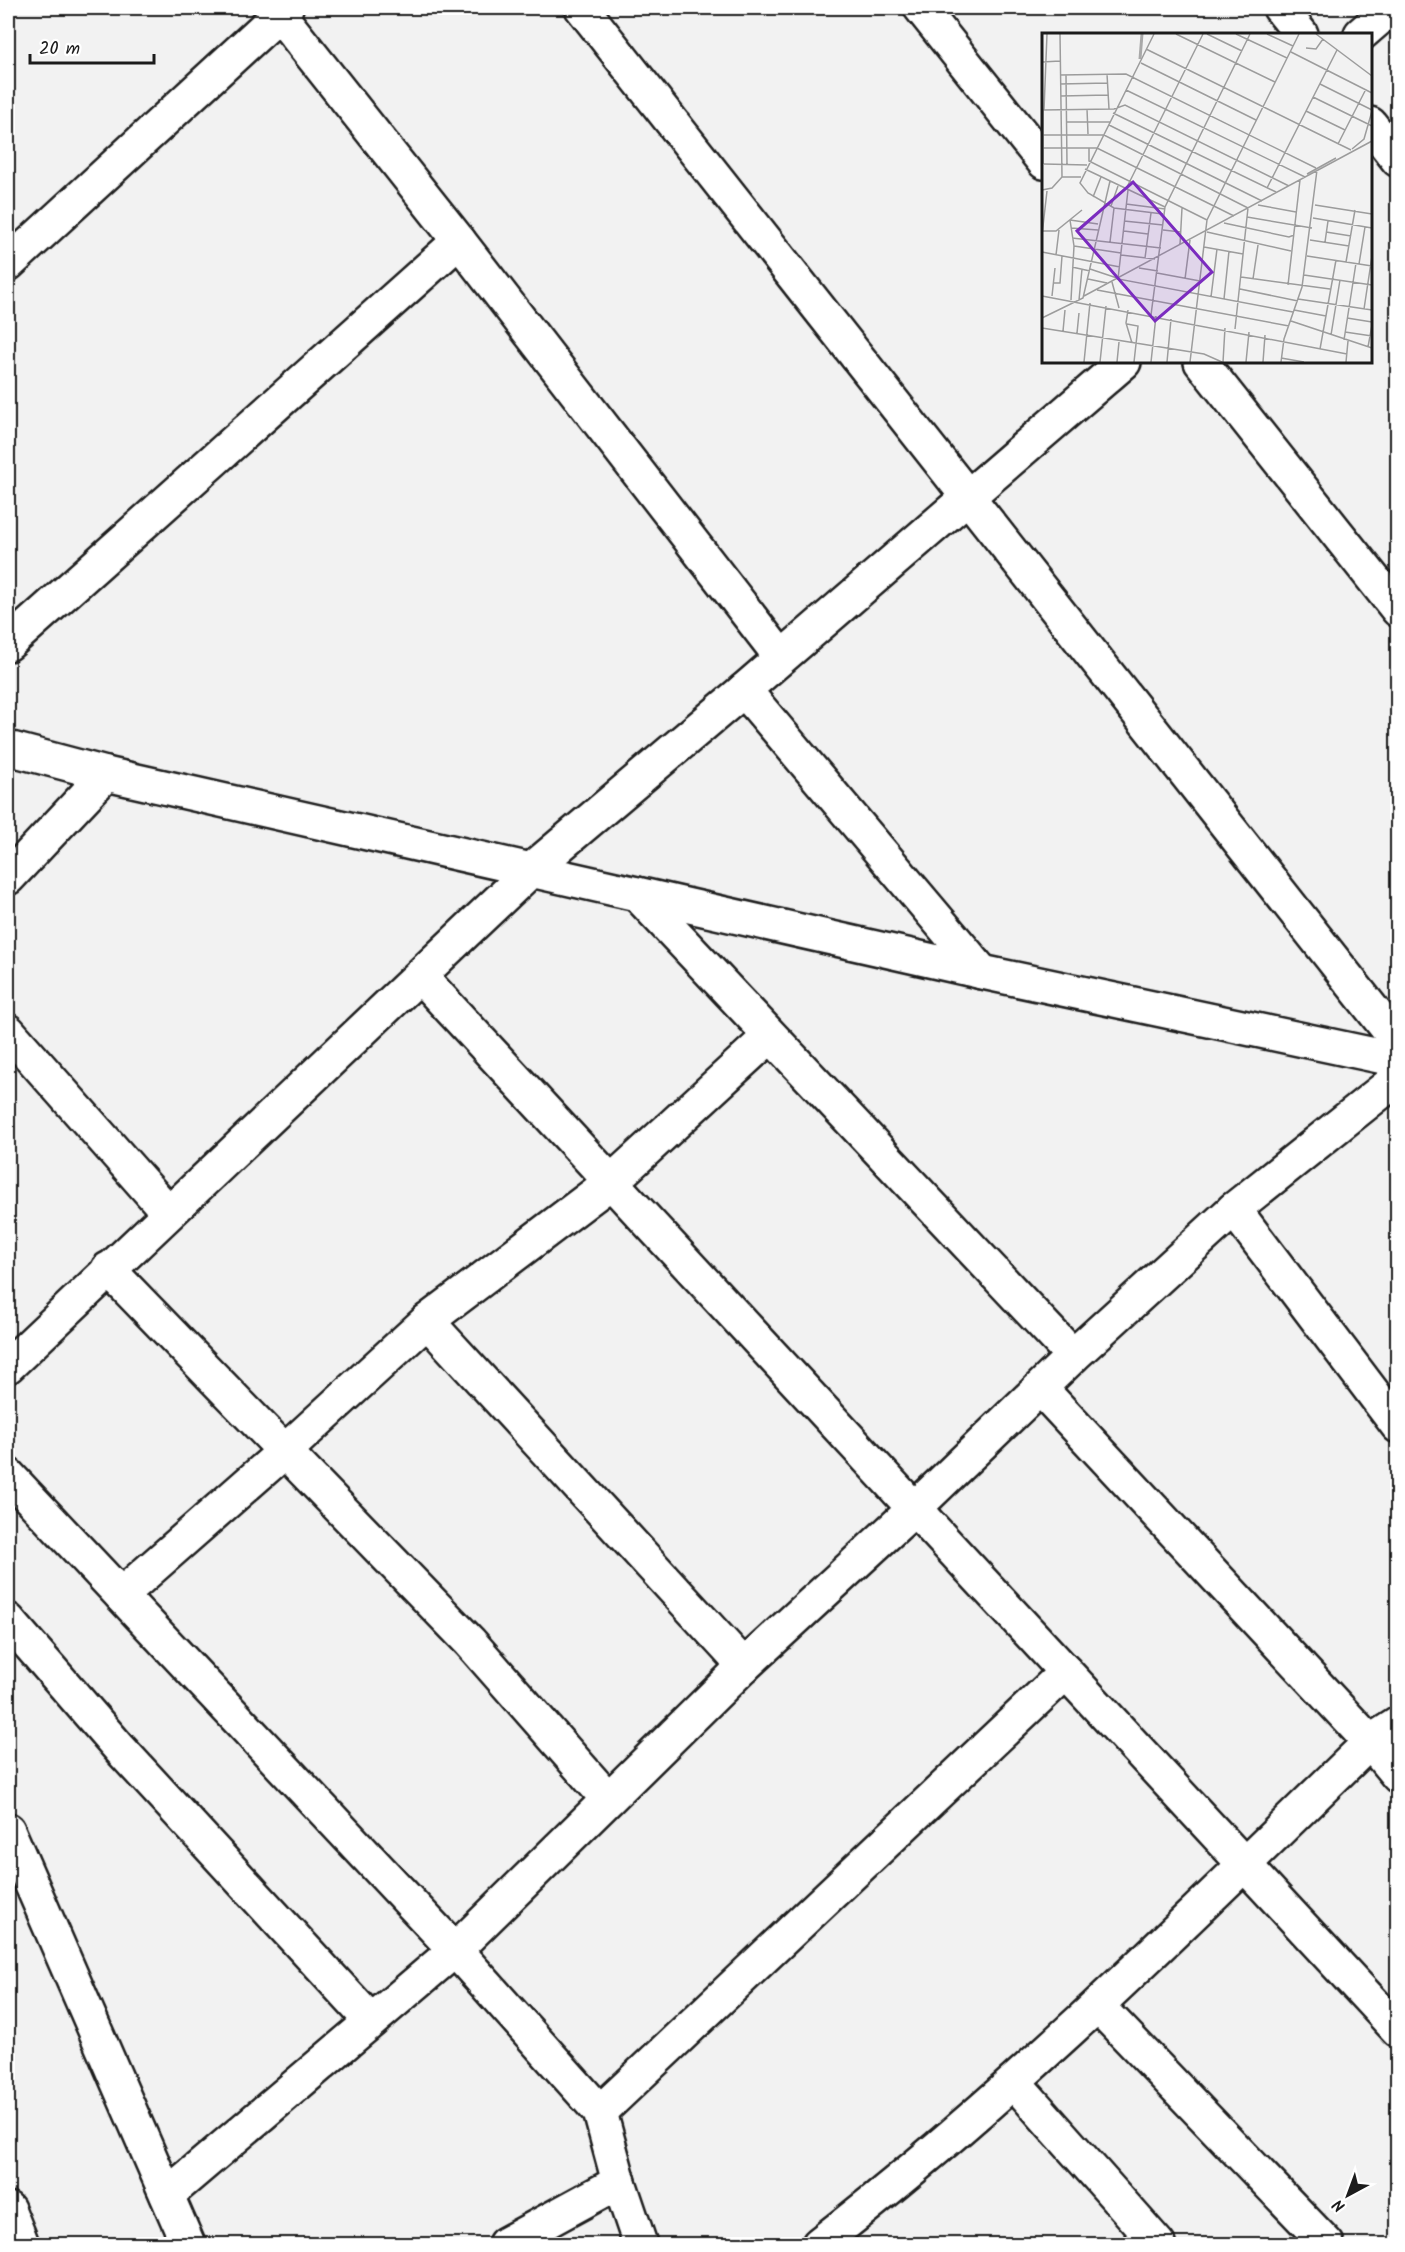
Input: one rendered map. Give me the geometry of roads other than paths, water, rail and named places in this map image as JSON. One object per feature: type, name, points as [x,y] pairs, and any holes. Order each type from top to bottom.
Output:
[{"type":"street","points":[[582,8],[1398,1042]]},
{"type":"street","points":[[921,8],[1042,159]]},
{"type":"street","points":[[1280,8],[1300,33]]},
{"type":"street","points":[[1362,33],[1391,8]]},
{"type":"street","points":[[8,264],[283,11],[780,657]]},
{"type":"street","points":[[8,645],[459,241]]},
{"type":"street","points":[[8,1366],[531,870],[744,690],[1123,363]]},
{"type":"street","points":[[1202,363],[1398,610]]},
{"type":"street","points":[[744,690],[982,972]]},
{"type":"street","points":[[8,748],[106,774],[982,972],[1398,1060]]},
{"type":"street","points":[[8,878],[106,774]]},
{"type":"street","points":[[637,894],[1073,1356]]},
{"type":"street","points":[[420,976],[913,1510],[1398,2030]]},
{"type":"street","points":[[8,1031],[168,1212]]},
{"type":"street","points":[[121,1595],[285,1451],[427,1321],[611,1182],[770,1036]]},
{"type":"street","points":[[167,2195],[455,1950],[744,1666],[913,1510],[1073,1356],[1234,1209],[1397,1079]]},
{"type":"street","points":[[1234,1209],[1398,1426]]},
{"type":"street","points":[[108,1269],[470,1642],[608,1799]]},
{"type":"street","points":[[427,1321],[744,1666]]},
{"type":"street","points":[[1041,1389],[1370,1742],[1398,1776]]},
{"type":"street","points":[[8,1475],[455,1950],[600,2112],[619,2182],[640,2244]]},
{"type":"street","points":[[8,1620],[120,1749],[371,2021]]},
{"type":"street","points":[[600,2112],[1066,1672]]},
{"type":"street","points":[[819,2244],[1014,2082],[1098,2006],[1370,1742],[1398,1724]]},
{"type":"street","points":[[8,1830],[188,2244]]},
{"type":"street","points":[[1098,2006],[1327,2244]]},
{"type":"street","points":[[1014,2082],[1158,2244]]},
{"type":"street","points":[[505,2244],[619,2182]]},
{"type":"street","points":[[8,2209],[22,2244]]}]
